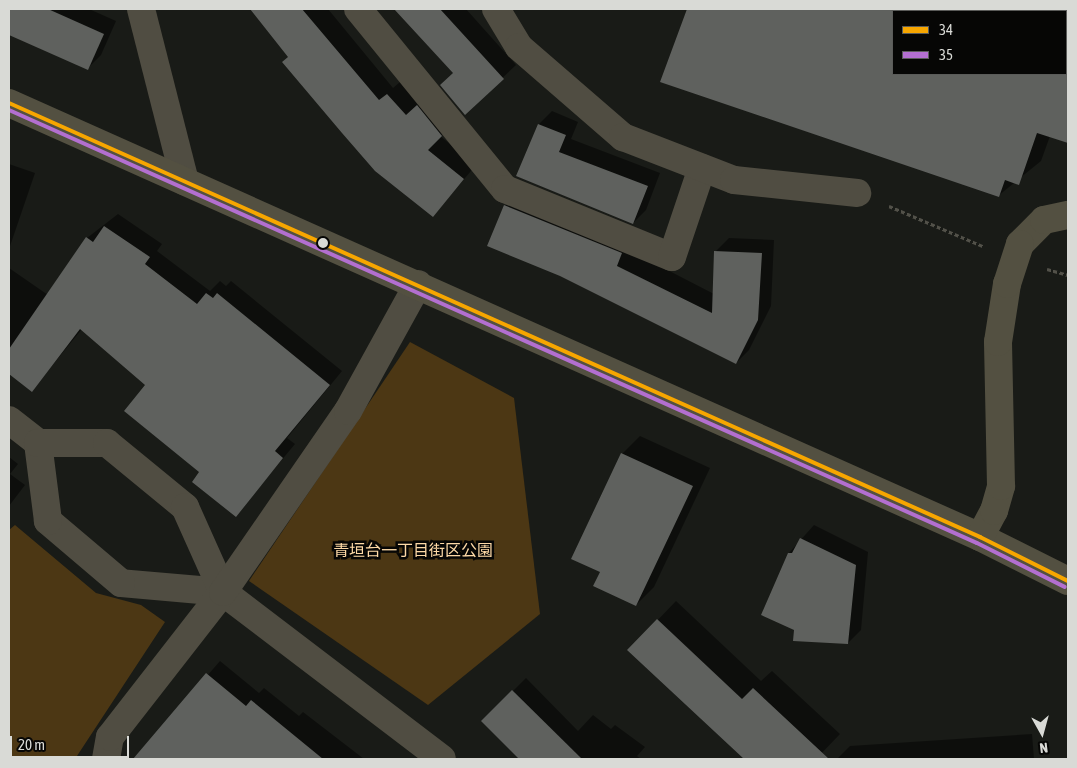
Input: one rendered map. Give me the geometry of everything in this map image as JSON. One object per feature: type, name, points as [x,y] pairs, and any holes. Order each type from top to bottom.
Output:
[{"type":"street","points":[[141,9],[185,181]]},
{"type":"street","points":[[358,9],[505,188],[672,257],[702,168]]},
{"type":"street","points":[[496,9],[519,47],[623,137],[734,180],[857,193]]},
{"type":"street","points":[[9,103],[418,284],[667,400],[980,537],[1068,581]]},
{"type":"street","points":[[980,537],[1001,486],[998,342],[1014,262],[1044,220],[1068,215]]},
{"type":"street","points":[[106,759],[110,737],[223,592],[348,411],[418,284]]},
{"type":"street","points":[[9,420],[38,443],[107,444],[185,507],[223,592],[442,759]]},
{"type":"street","points":[[38,443],[48,521],[121,583],[223,592]]},
{"type":"path","points":[[857,193],[1014,262],[1068,275]]},
{"type":"green space","name":"青垣台一丁目街区公園","points":[[410,342],[514,398],[540,614],[428,705],[249,581]]},
{"type":"green space","points":[[15,525],[96,593],[141,605],[165,622],[75,759],[9,759],[9,530]]},
{"type":"building","points":[[9,9],[48,9],[104,34],[88,70],[9,35]]},
{"type":"building","points":[[250,9],[302,9],[379,100],[387,94],[406,115],[417,105],[442,136],[428,150],[464,179],[433,217],[375,171],[282,62],[288,57]]},
{"type":"building","points":[[394,9],[440,9],[504,79],[465,115],[440,85],[453,73]]},
{"type":"building","points":[[687,9],[893,9],[892,75],[1068,74],[1068,143],[1037,133],[1019,185],[1005,180],[999,197],[660,82]]},
{"type":"building","points":[[538,124],[566,135],[559,152],[648,186],[633,224],[516,176]]},
{"type":"building","points":[[504,205],[622,253],[617,266],[712,313],[714,251],[762,253],[758,320],[736,364],[560,276],[487,246]]},
{"type":"building","points":[[104,226],[150,257],[145,264],[197,304],[206,293],[213,298],[217,293],[330,385],[275,451],[283,458],[236,517],[192,482],[199,472],[124,411],[145,385],[80,329],[32,392],[9,374],[9,349],[86,237],[93,242]]},
{"type":"building","points":[[621,453],[693,486],[636,606],[593,586],[600,572],[571,559]]},
{"type":"building","points":[[800,538],[856,565],[848,644],[793,641],[794,630],[761,615],[788,553],[792,553]]},
{"type":"building","points":[[657,619],[742,699],[753,688],[829,759],[744,759],[627,650]]},
{"type":"building","points":[[206,673],[246,706],[251,700],[323,759],[133,759]]},
{"type":"building","points":[[512,690],[582,759],[519,759],[481,721]]},
{"type":"transit line","name":"34","points":[[9,103],[980,537],[1068,581]]},
{"type":"transit line","name":"35","points":[[9,110],[977,543],[1065,587]]}]
